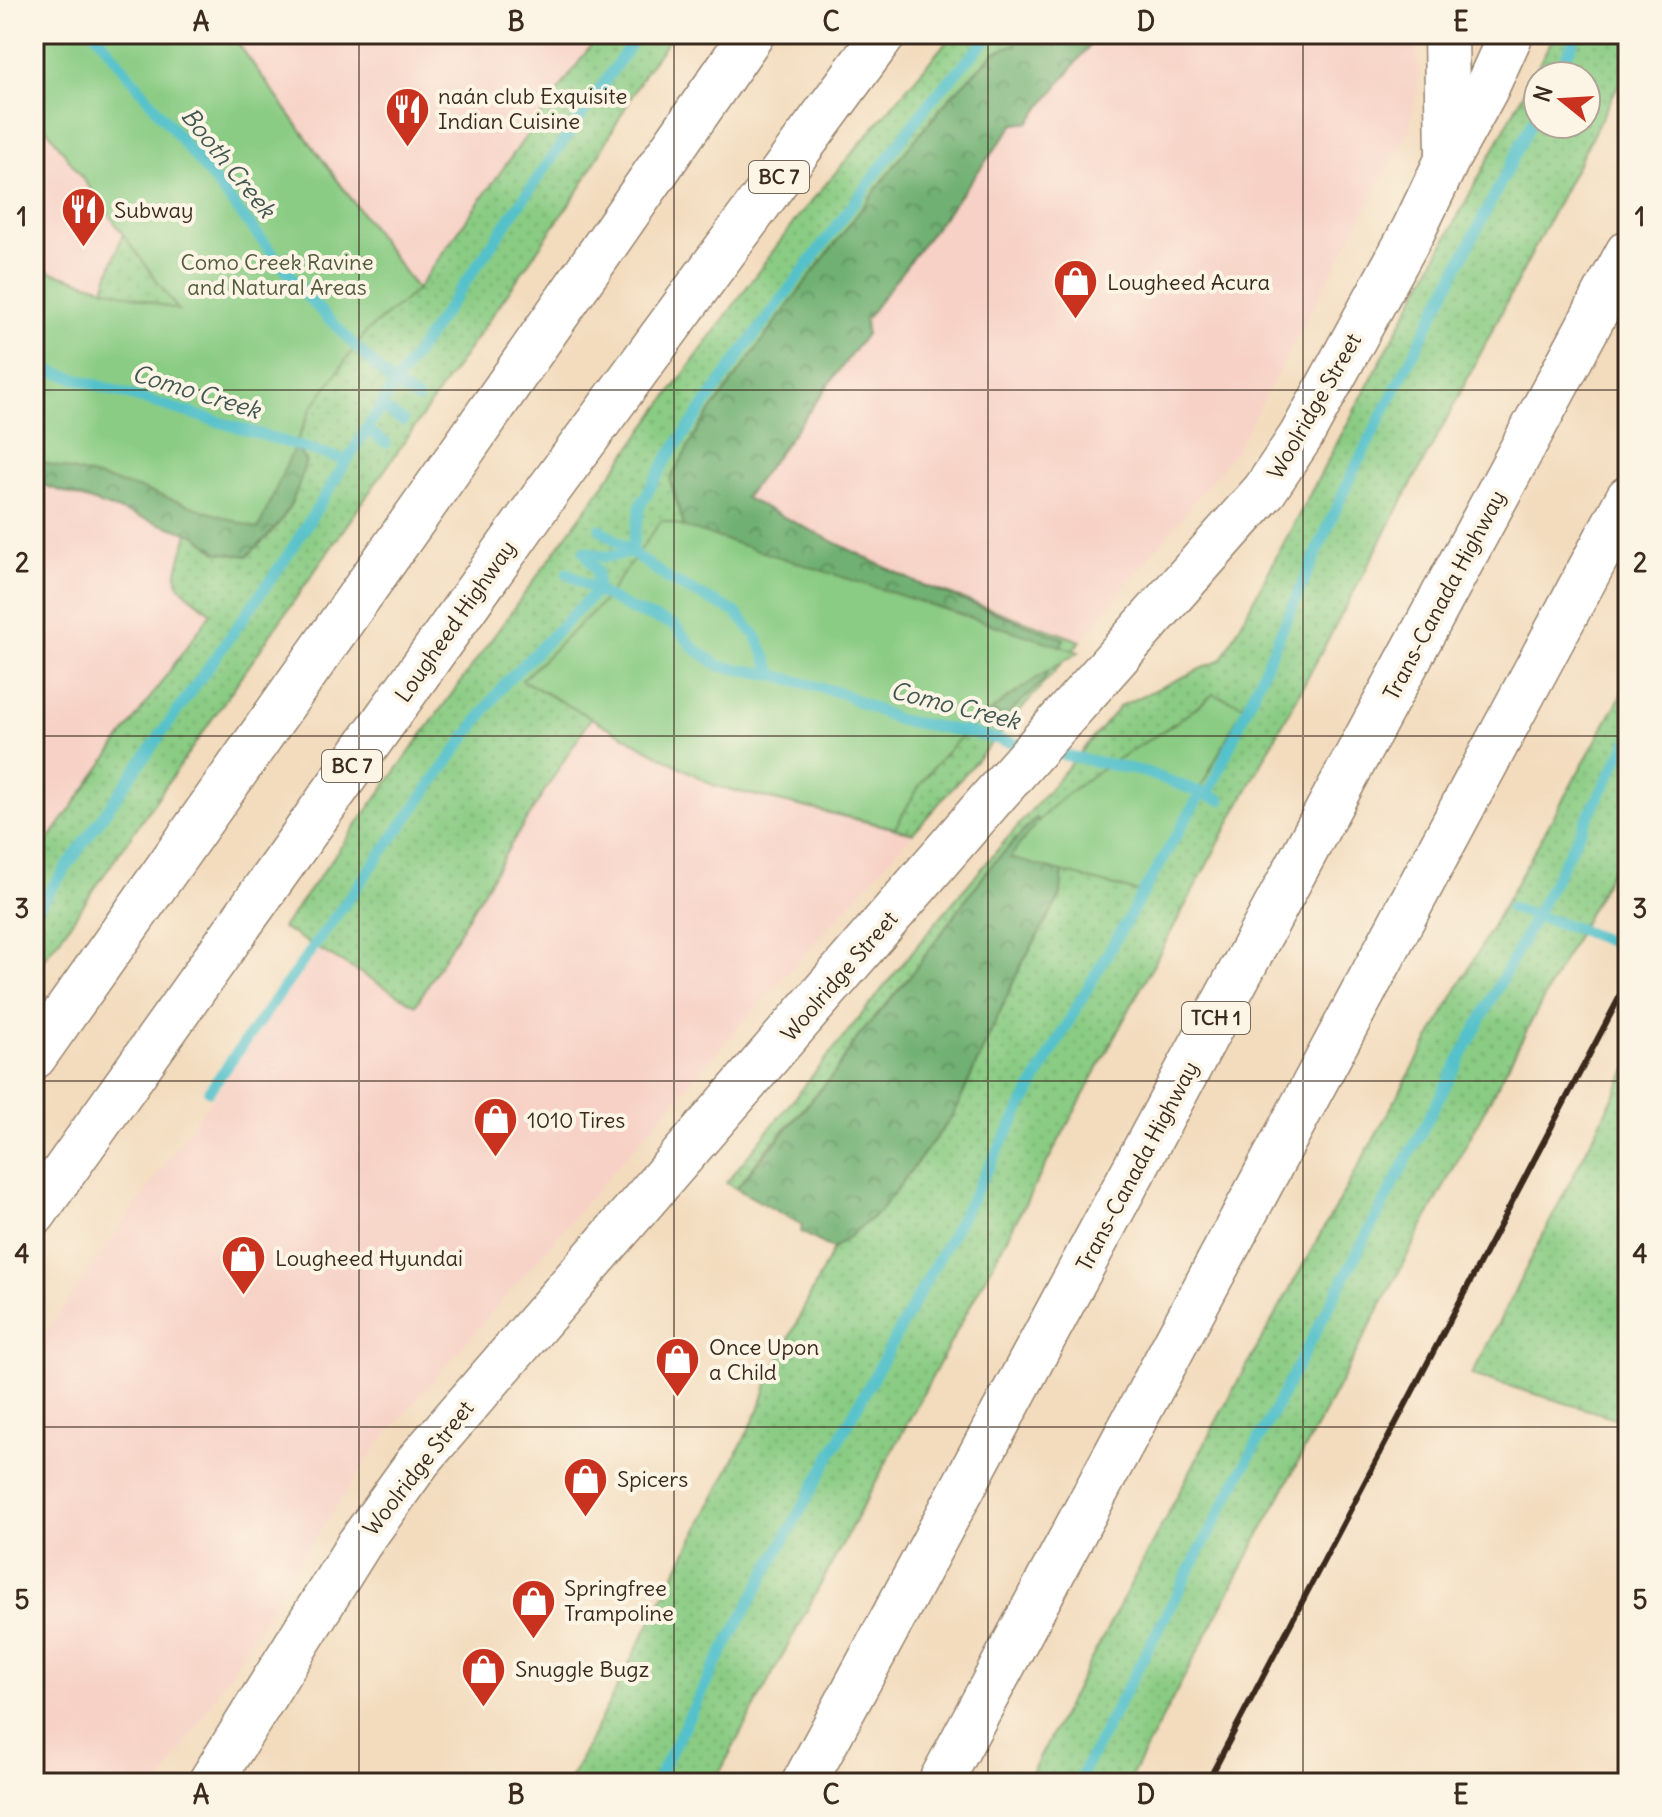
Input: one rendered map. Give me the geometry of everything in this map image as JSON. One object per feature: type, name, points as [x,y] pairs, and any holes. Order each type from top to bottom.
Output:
[{"type":"main road","points":[[34,1057],[456,460],[752,34]]},
{"type":"main road","name":"Lougheed Highway","points":[[34,1214],[545,495],[884,34]]},
{"type":"main road","name":"Woolridge Street","points":[[1446,34],[1448,158]]},
{"type":"main road","name":"Woolridge Street","points":[[210,1783],[359,1544],[420,1459],[992,798],[1250,509],[1308,424],[1414,229],[1511,34]]},
{"type":"main road","name":"Trans-Canada Highway","points":[[804,1783],[1628,252]]},
{"type":"main road","points":[[940,1783],[1628,498]]},
{"type":"shaded area","points":[[231,34],[599,34],[417,290]]},
{"type":"shaded area","points":[[1103,34],[1414,34],[1419,79],[1410,128],[1236,450],[1081,641],[915,582],[744,498],[866,334],[865,321],[1014,124],[1029,122],[1094,40]]},
{"type":"shaded area","points":[[34,111],[123,233],[104,288],[34,267]]},
{"type":"shaded area","points":[[34,469],[276,548],[34,904]]},
{"type":"shaded area","points":[[592,716],[715,786],[913,833],[691,1081],[377,1446],[303,1556],[161,1783],[34,1783],[34,1349],[317,950],[416,1005],[513,841]]},
{"type":"green space","points":[[34,34],[231,34],[417,289],[599,34],[673,34],[644,74],[581,187],[61,937],[34,971],[34,860],[211,613],[186,593],[177,580],[188,533],[34,482],[34,267],[104,288],[123,233],[34,111]]},
{"type":"green space","name":"Como Creek Ravine and Natural Areas","points":[[34,34],[231,34],[417,290],[366,332],[311,409],[258,529],[142,489],[34,460],[34,267],[178,310],[34,111]]},
{"type":"green space","points":[[953,34],[1103,34],[1094,40],[1029,122],[1014,124],[865,320],[866,334],[745,498],[915,582],[1081,641],[913,833],[715,786],[592,716],[513,841],[416,1005],[282,928],[797,218]]},
{"type":"green space","points":[[1021,34],[1103,34],[1094,40],[1029,122],[1014,124],[865,320],[866,334],[745,498],[915,582],[1064,639],[1043,681],[1006,716],[916,701],[687,536],[670,480],[700,426],[904,153],[951,96],[994,53],[1016,43]]},
{"type":"green space","points":[[1555,34],[1628,34],[1628,66],[1602,117],[1602,60],[1541,60]]},
{"type":"green space","points":[[1522,96],[1522,140],[1590,140],[1454,405],[714,1783],[568,1783],[759,1410],[768,1381],[833,1249],[879,1212],[954,1114],[1020,967],[1061,895],[1036,818],[990,867],[907,980],[860,1034],[834,1074],[758,1160],[737,1189],[726,1183],[937,921],[1120,706],[1222,659]]},
{"type":"green space","points":[[34,267],[263,408],[306,460],[286,514],[247,556],[217,552],[197,536],[34,482]]},
{"type":"green space","points":[[662,520],[1079,652],[994,708],[956,742],[923,781],[895,828],[715,786],[522,680],[602,603]]},
{"type":"green space","points":[[1628,683],[1628,839],[1128,1783],[1026,1783],[1225,1405]]},
{"type":"green space","points":[[1213,694],[1244,705],[1145,894],[1010,858],[1045,814],[1077,786],[1175,723]]},
{"type":"green space","points":[[1036,818],[1054,828],[1064,856],[1061,895],[1020,967],[954,1114],[879,1212],[833,1249],[801,1232],[802,1225],[737,1189],[834,1074],[860,1034],[907,980],[990,867]]},
{"type":"green space","points":[[1628,1068],[1628,1422],[1472,1375]]},
{"type":"waterway","name":"Booth Creek","points":[[96,34],[311,301],[394,385],[418,399]]},
{"type":"waterway","points":[[34,913],[288,555],[394,385],[638,34]]},
{"type":"waterway","points":[[631,553],[641,504],[668,457],[742,352],[929,103],[991,34]]},
{"type":"waterway","points":[[1564,60],[1577,34]]},
{"type":"waterway","points":[[1208,795],[1349,480],[1523,140]]},
{"type":"waterway","name":"Como Creek","points":[[34,366],[345,460]]},
{"type":"waterway","points":[[381,407],[403,421]]},
{"type":"waterway","points":[[366,429],[386,443]]},
{"type":"waterway","name":"Como Creek","points":[[600,529],[670,580],[735,612],[756,636],[774,675],[841,693],[898,720],[1025,746]]},
{"type":"waterway","points":[[584,551],[605,557],[631,553]]},
{"type":"waterway","points":[[584,551],[597,571],[597,591]]},
{"type":"waterway","points":[[567,573],[597,591]]},
{"type":"waterway","points":[[209,1091],[505,683],[597,591],[630,609],[674,625],[694,648],[719,666],[774,675]]},
{"type":"waterway","points":[[1077,1783],[1628,741]]},
{"type":"waterway","name":"Como Creek","points":[[1045,751],[1145,772],[1221,800]]},
{"type":"waterway","points":[[655,1783],[714,1668],[1076,1008],[1201,793]]},
{"type":"waterway","name":"Como Creek","points":[[1511,908],[1628,949]]},
{"type":"railway","points":[[1207,1783],[1628,981]]},
{"type":"place","name":"naán club Exquisite Indian Cuisine","points":[[407,148]]},
{"type":"place","name":"Subway","points":[[83,249]]},
{"type":"place","name":"Lougheed Acura","points":[[1076,321]]},
{"type":"place","name":"1010 Tires","points":[[496,1159]]},
{"type":"place","name":"Lougheed Hyundai","points":[[244,1297]]},
{"type":"place","name":"Once Upon a Child","points":[[678,1399]]},
{"type":"place","name":"Spicers","points":[[586,1518]]},
{"type":"place","name":"Springfree Trampoline","points":[[533,1640]]},
{"type":"place","name":"Snuggle Bugz","points":[[484,1708]]}]
